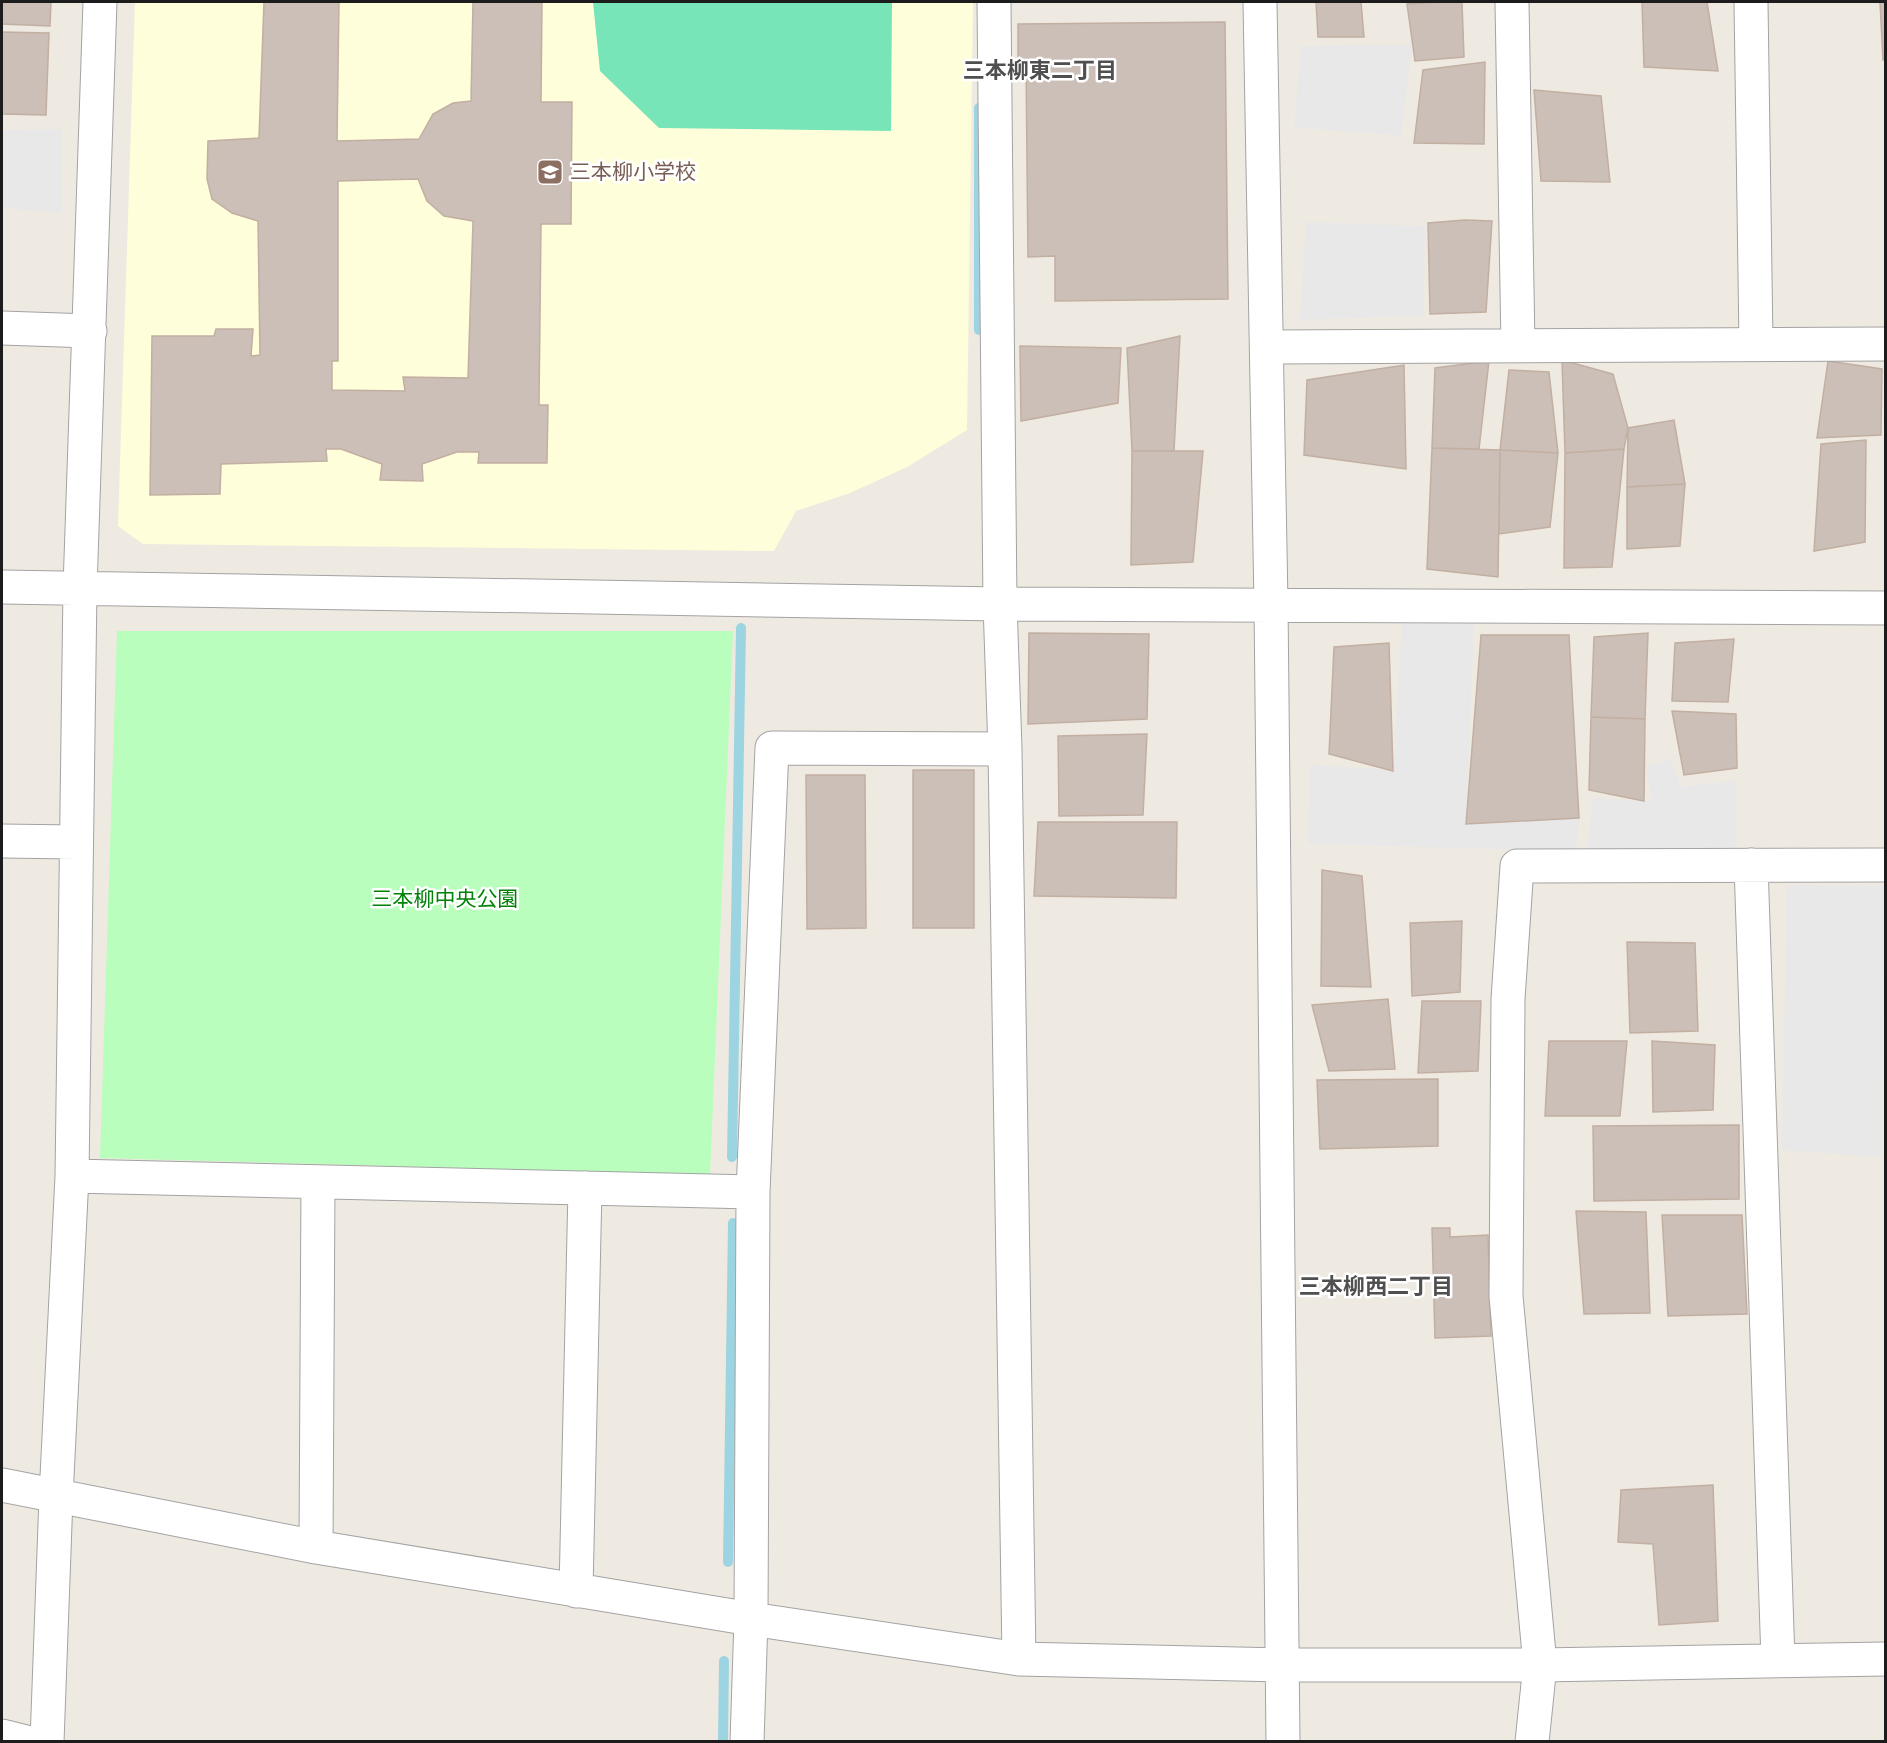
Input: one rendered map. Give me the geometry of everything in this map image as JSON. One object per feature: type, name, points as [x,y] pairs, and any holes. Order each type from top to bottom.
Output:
[{"type":"street","points":[[47,1742],[56,1497],[72,1176],[80,588],[100,2]]},
{"type":"street","points":[[994,2],[1000,604],[1005,749],[1019,1659]]},
{"type":"street","points":[[1260,2],[1271,604],[1283,1742]]},
{"type":"street","points":[[1512,2],[1518,346]]},
{"type":"street","points":[[1751,2],[1756,343]]},
{"type":"street","points":[[2,328],[90,331]]},
{"type":"street","points":[[1267,347],[1886,344]]},
{"type":"street","points":[[2,587],[1000,604],[1886,608]]},
{"type":"street","points":[[747,1742],[751,1619],[753,1192],[772,748],[1005,749]]},
{"type":"street","points":[[2,842],[75,842]]},
{"type":"street","points":[[1751,866],[1778,1660]]},
{"type":"street","points":[[1532,1742],[1540,1665],[1506,1296],[1508,999],[1517,867],[1886,866]]},
{"type":"street","points":[[72,1176],[753,1192]]},
{"type":"street","points":[[316,1547],[318,1182]]},
{"type":"street","points":[[576,1591],[585,1188]]},
{"type":"street","points":[[2,1485],[316,1547],[751,1619],[1019,1659],[1281,1665],[1540,1665],[1886,1659]]},
{"type":"street","points":[[2,1736],[26,1742]]},
{"type":"shaded area","name":"三本柳小学校","points":[[135,2],[973,2],[967,430],[907,467],[850,493],[796,511],[774,551],[143,544],[118,526]]},
{"type":"shaded area","points":[[1412,45],[1401,136],[1294,127],[1301,46]]},
{"type":"shaded area","points":[[62,129],[61,213],[2,208],[2,130]]},
{"type":"shaded area","points":[[1306,222],[1425,226],[1424,316],[1300,320]]},
{"type":"shaded area","points":[[1474,620],[1466,824],[1579,818],[1576,851],[1308,844],[1310,765],[1393,770],[1402,623]]},
{"type":"shaded area","points":[[1670,759],[1681,787],[1736,781],[1737,851],[1587,852],[1593,798],[1652,801],[1646,766]]},
{"type":"shaded area","points":[[1787,885],[1885,886],[1881,1157],[1782,1150]]},
{"type":"green space","points":[[593,2],[892,2],[891,131],[659,128],[600,71]]},
{"type":"green space","name":"三本柳中央公園","points":[[117,631],[733,631],[710,1175],[100,1158]]},
{"type":"building","points":[[2,2],[51,2],[50,26],[2,24]]},
{"type":"building","points":[[264,2],[339,2],[337,141],[419,139],[433,114],[453,103],[471,101],[473,2],[542,2],[541,102],[572,102],[571,224],[541,224],[539,405],[548,405],[547,463],[478,463],[479,452],[457,452],[422,464],[423,481],[380,480],[382,464],[341,449],[326,449],[327,461],[221,464],[220,494],[150,495],[152,336],[214,336],[216,329],[253,329],[251,356],[260,355],[258,221],[232,213],[212,199],[207,179],[208,141],[259,138]],"holes":[[[418,179],[427,201],[444,216],[473,221],[468,378],[403,377],[405,391],[332,390],[332,361],[338,361],[338,181]]]},
{"type":"building","points":[[1316,2],[1361,2],[1364,37],[1318,37]]},
{"type":"building","points":[[1462,2],[1464,57],[1415,61],[1407,4]]},
{"type":"building","points":[[1642,2],[1707,2],[1718,71],[1644,67]]},
{"type":"building","points":[[1880,2],[1886,2],[1886,60],[1883,60]]},
{"type":"building","points":[[1225,22],[1228,299],[1055,301],[1055,256],[1028,257],[1026,66],[1018,66],[1018,24]]},
{"type":"building","points":[[2,32],[49,33],[46,115],[2,114]]},
{"type":"building","points":[[1485,62],[1484,144],[1414,143],[1423,70]]},
{"type":"building","points":[[1534,90],[1601,96],[1610,182],[1541,181]]},
{"type":"building","points":[[1465,220],[1492,221],[1486,312],[1430,314],[1428,223]]},
{"type":"building","points":[[1180,336],[1174,451],[1132,451],[1127,348]]},
{"type":"building","points":[[1020,346],[1121,348],[1118,403],[1021,421]]},
{"type":"building","points":[[1562,360],[1613,374],[1628,428],[1624,449],[1565,453]]},
{"type":"building","points":[[1489,361],[1479,449],[1432,448],[1435,368]]},
{"type":"building","points":[[1828,361],[1882,369],[1881,435],[1817,438]]},
{"type":"building","points":[[1404,365],[1406,469],[1304,455],[1307,380]]},
{"type":"building","points":[[1509,370],[1549,372],[1558,453],[1500,450]]},
{"type":"building","points":[[1674,420],[1685,484],[1627,487],[1628,428]]},
{"type":"building","points":[[1866,440],[1865,542],[1814,551],[1821,444]]},
{"type":"building","points":[[1432,448],[1500,450],[1498,577],[1427,569]]},
{"type":"building","points":[[1624,449],[1612,567],[1564,568],[1565,453]]},
{"type":"building","points":[[1500,450],[1558,453],[1550,527],[1499,534]]},
{"type":"building","points":[[1132,451],[1203,451],[1193,562],[1131,565]]},
{"type":"building","points":[[1685,484],[1680,546],[1627,549],[1627,487]]},
{"type":"building","points":[[1029,633],[1149,634],[1147,719],[1028,724]]},
{"type":"building","points":[[1648,633],[1645,719],[1591,717],[1594,637]]},
{"type":"building","points":[[1481,635],[1569,635],[1579,818],[1466,824]]},
{"type":"building","points":[[1734,639],[1728,702],[1672,701],[1675,643]]},
{"type":"building","points":[[1389,643],[1393,771],[1329,754],[1334,647]]},
{"type":"building","points":[[1672,711],[1736,714],[1737,768],[1684,775]]},
{"type":"building","points":[[1591,717],[1645,719],[1644,801],[1589,790]]},
{"type":"building","points":[[1147,734],[1143,815],[1059,816],[1058,736]]},
{"type":"building","points":[[913,770],[974,770],[974,928],[913,928]]},
{"type":"building","points":[[806,775],[865,775],[866,928],[807,929]]},
{"type":"building","points":[[1038,822],[1177,822],[1176,898],[1034,896]]},
{"type":"building","points":[[1322,870],[1362,876],[1371,987],[1321,986]]},
{"type":"building","points":[[1462,921],[1460,992],[1412,996],[1410,923]]},
{"type":"building","points":[[1627,942],[1695,943],[1698,1031],[1630,1033]]},
{"type":"building","points":[[1388,999],[1395,1069],[1329,1071],[1312,1005]]},
{"type":"building","points":[[1422,1001],[1481,1001],[1478,1071],[1418,1073]]},
{"type":"building","points":[[1549,1041],[1627,1041],[1620,1116],[1545,1116]]},
{"type":"building","points":[[1652,1041],[1715,1045],[1713,1110],[1653,1112]]},
{"type":"building","points":[[1438,1079],[1438,1146],[1320,1149],[1317,1080]]},
{"type":"building","points":[[1739,1125],[1739,1199],[1594,1201],[1593,1126]]},
{"type":"building","points":[[1576,1211],[1646,1212],[1650,1313],[1584,1314]]},
{"type":"building","points":[[1662,1215],[1742,1215],[1747,1314],[1668,1316]]},
{"type":"building","points":[[1432,1228],[1450,1228],[1450,1237],[1488,1235],[1491,1336],[1435,1338]]},
{"type":"building","points":[[1713,1485],[1718,1621],[1659,1625],[1653,1544],[1618,1542],[1621,1490]]},
{"type":"waterway","points":[[979,108],[979,330]]},
{"type":"waterway","points":[[732,1157],[741,628]]},
{"type":"waterway","points":[[728,1562],[733,1223]]},
{"type":"waterway","points":[[723,1742],[724,1661]]},
{"type":"place","name":"三本柳小学校","points":[[550,172]]},
{"type":"district","name":"三本柳東二丁目","points":[[1040,70]]},
{"type":"district","name":"三本柳西二丁目","points":[[1376,1286]]}]
